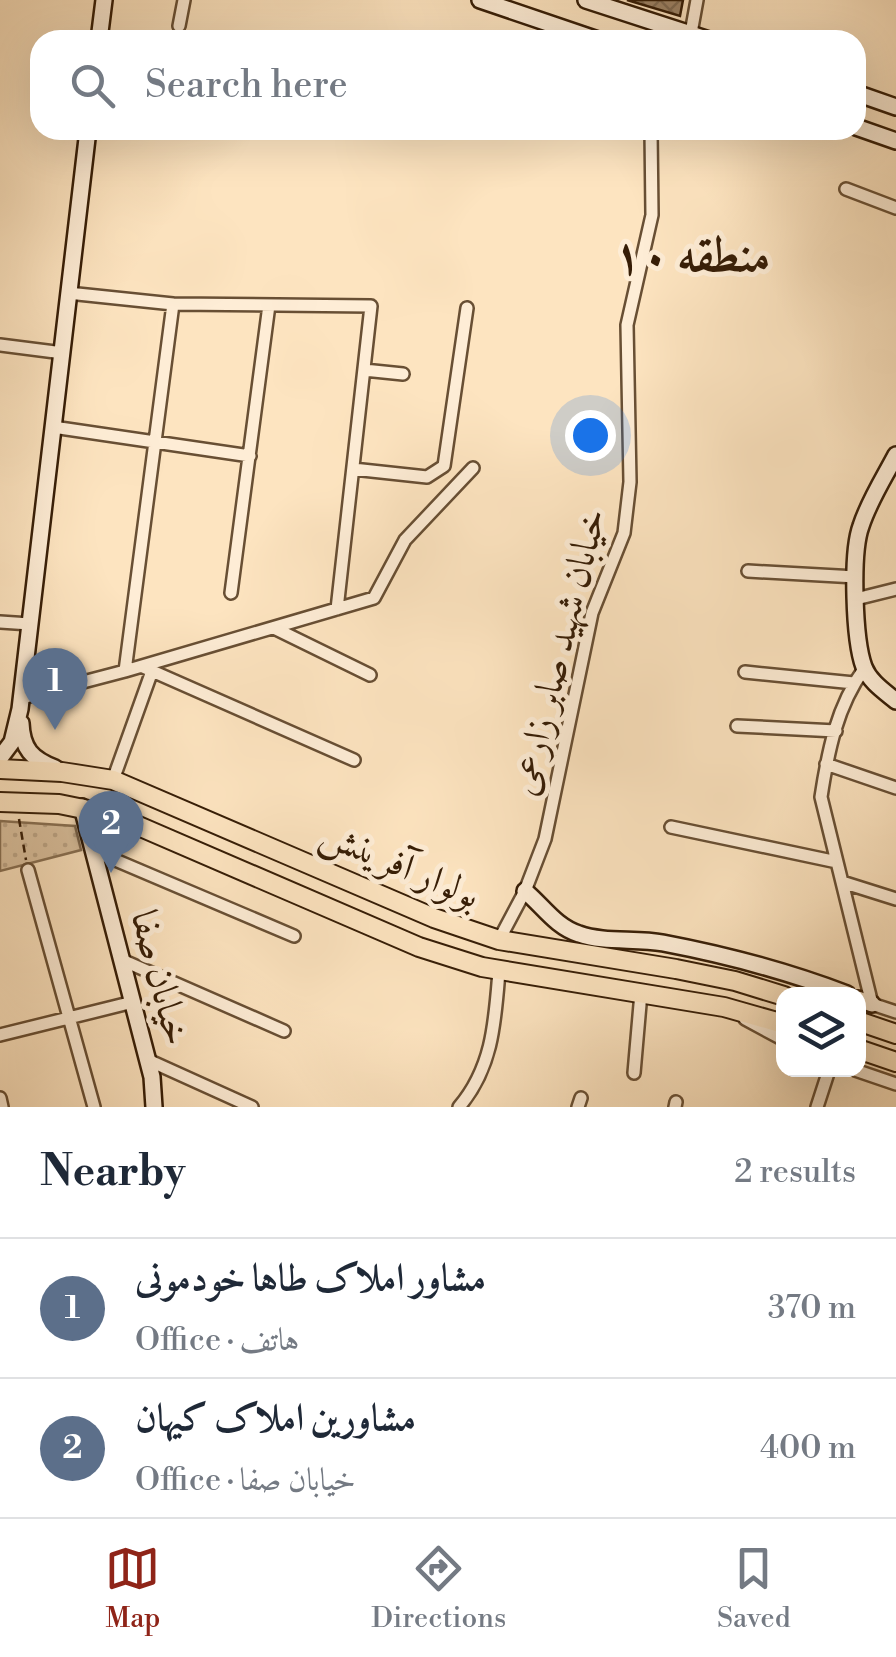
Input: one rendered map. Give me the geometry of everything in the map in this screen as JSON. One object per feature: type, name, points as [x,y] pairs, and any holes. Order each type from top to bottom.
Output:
[{"type":"main road","name":"بولوار آفرینش","points":[[0,769],[62,772],[112,780],[434,918],[499,940],[676,969],[776,994]]},
{"type":"main road","name":"بولوار آفرینش","points":[[8,802],[82,807],[113,815],[420,947],[499,971],[724,1007],[776,1022]]},
{"type":"main road","points":[[866,1025],[896,1034]]},
{"type":"main road","points":[[866,1052],[896,1062]]},
{"type":"street","points":[[100,30],[104,0]]},
{"type":"street","points":[[179,26],[184,0]]},
{"type":"street","points":[[480,0],[568,30]]},
{"type":"street","points":[[586,0],[681,30]]},
{"type":"street","points":[[691,30],[698,0]]},
{"type":"street","points":[[866,96],[896,107]]},
{"type":"street","points":[[866,130],[896,141]]},
{"type":"street","points":[[0,758],[12,742],[21,704],[87,140]]},
{"type":"street","name":"خیابان شهید صابر زارعی","points":[[499,940],[526,892],[545,839],[592,612],[624,533],[630,482],[628,326],[652,215],[651,140]]},
{"type":"street","points":[[846,189],[896,208]]},
{"type":"street","points":[[68,293],[173,304],[371,306],[337,609]]},
{"type":"street","points":[[126,672],[173,304]]},
{"type":"street","points":[[231,593],[269,305]]},
{"type":"street","points":[[353,469],[427,476],[444,466],[467,308]]},
{"type":"street","points":[[0,345],[64,353]]},
{"type":"street","points":[[364,370],[403,374]]},
{"type":"street","points":[[53,427],[250,456]]},
{"type":"street","points":[[896,455],[860,528],[855,552],[864,669],[876,686],[896,701]]},
{"type":"street","points":[[21,704],[374,598],[405,540],[473,468]]},
{"type":"street","points":[[748,571],[856,577]]},
{"type":"street","points":[[856,599],[896,589]]},
{"type":"street","points":[[0,622],[30,624]]},
{"type":"street","points":[[274,628],[370,675]]},
{"type":"street","points":[[147,669],[354,760]]},
{"type":"street","points":[[112,780],[147,669]]},
{"type":"street","points":[[863,987],[821,797],[846,695],[864,669]]},
{"type":"street","points":[[745,672],[854,683]]},
{"type":"street","points":[[21,704],[22,736],[27,751],[37,761],[62,772]]},
{"type":"street","points":[[738,726],[836,731]]},
{"type":"street","points":[[826,764],[896,788]]},
{"type":"street","name":"خیابان صفا","points":[[82,807],[148,1060],[154,1107]]},
{"type":"street","points":[[671,827],[838,862]]},
{"type":"street","points":[[94,852],[294,936]]},
{"type":"street","points":[[28,870],[94,1107]]},
{"type":"street","points":[[842,882],[896,900]]},
{"type":"street","points":[[526,892],[556,922],[580,935],[658,942],[788,971],[830,987]]},
{"type":"street","points":[[122,960],[284,1030]]},
{"type":"street","points":[[459,1107],[474,1090],[494,1035],[499,971]]},
{"type":"street","points":[[634,1073],[641,993]]},
{"type":"street","points":[[0,1035],[133,1002]]},
{"type":"street","points":[[866,1002],[896,1012]]},
{"type":"street","points":[[724,1007],[776,1036]]},
{"type":"street","points":[[148,1060],[252,1107]]},
{"type":"street","points":[[866,1074],[896,1084]]},
{"type":"street","points":[[817,1107],[826,1077]]},
{"type":"street","points":[[0,1098],[2,1107]]},
{"type":"path","points":[[8,802],[28,870]]},
{"type":"shaded area","points":[[0,821],[75,826],[81,850],[0,871]]},
{"type":"building","points":[[627,0],[683,0],[680,16]]},
{"type":"place","name":"مشاور املاک طاها خودمونی","points":[[55,730]]},
{"type":"place","name":"مشاورین املاک کیهان","points":[[111,873]]},
{"type":"district","name":"منطقه ۱۰","points":[[692,257]]}]
